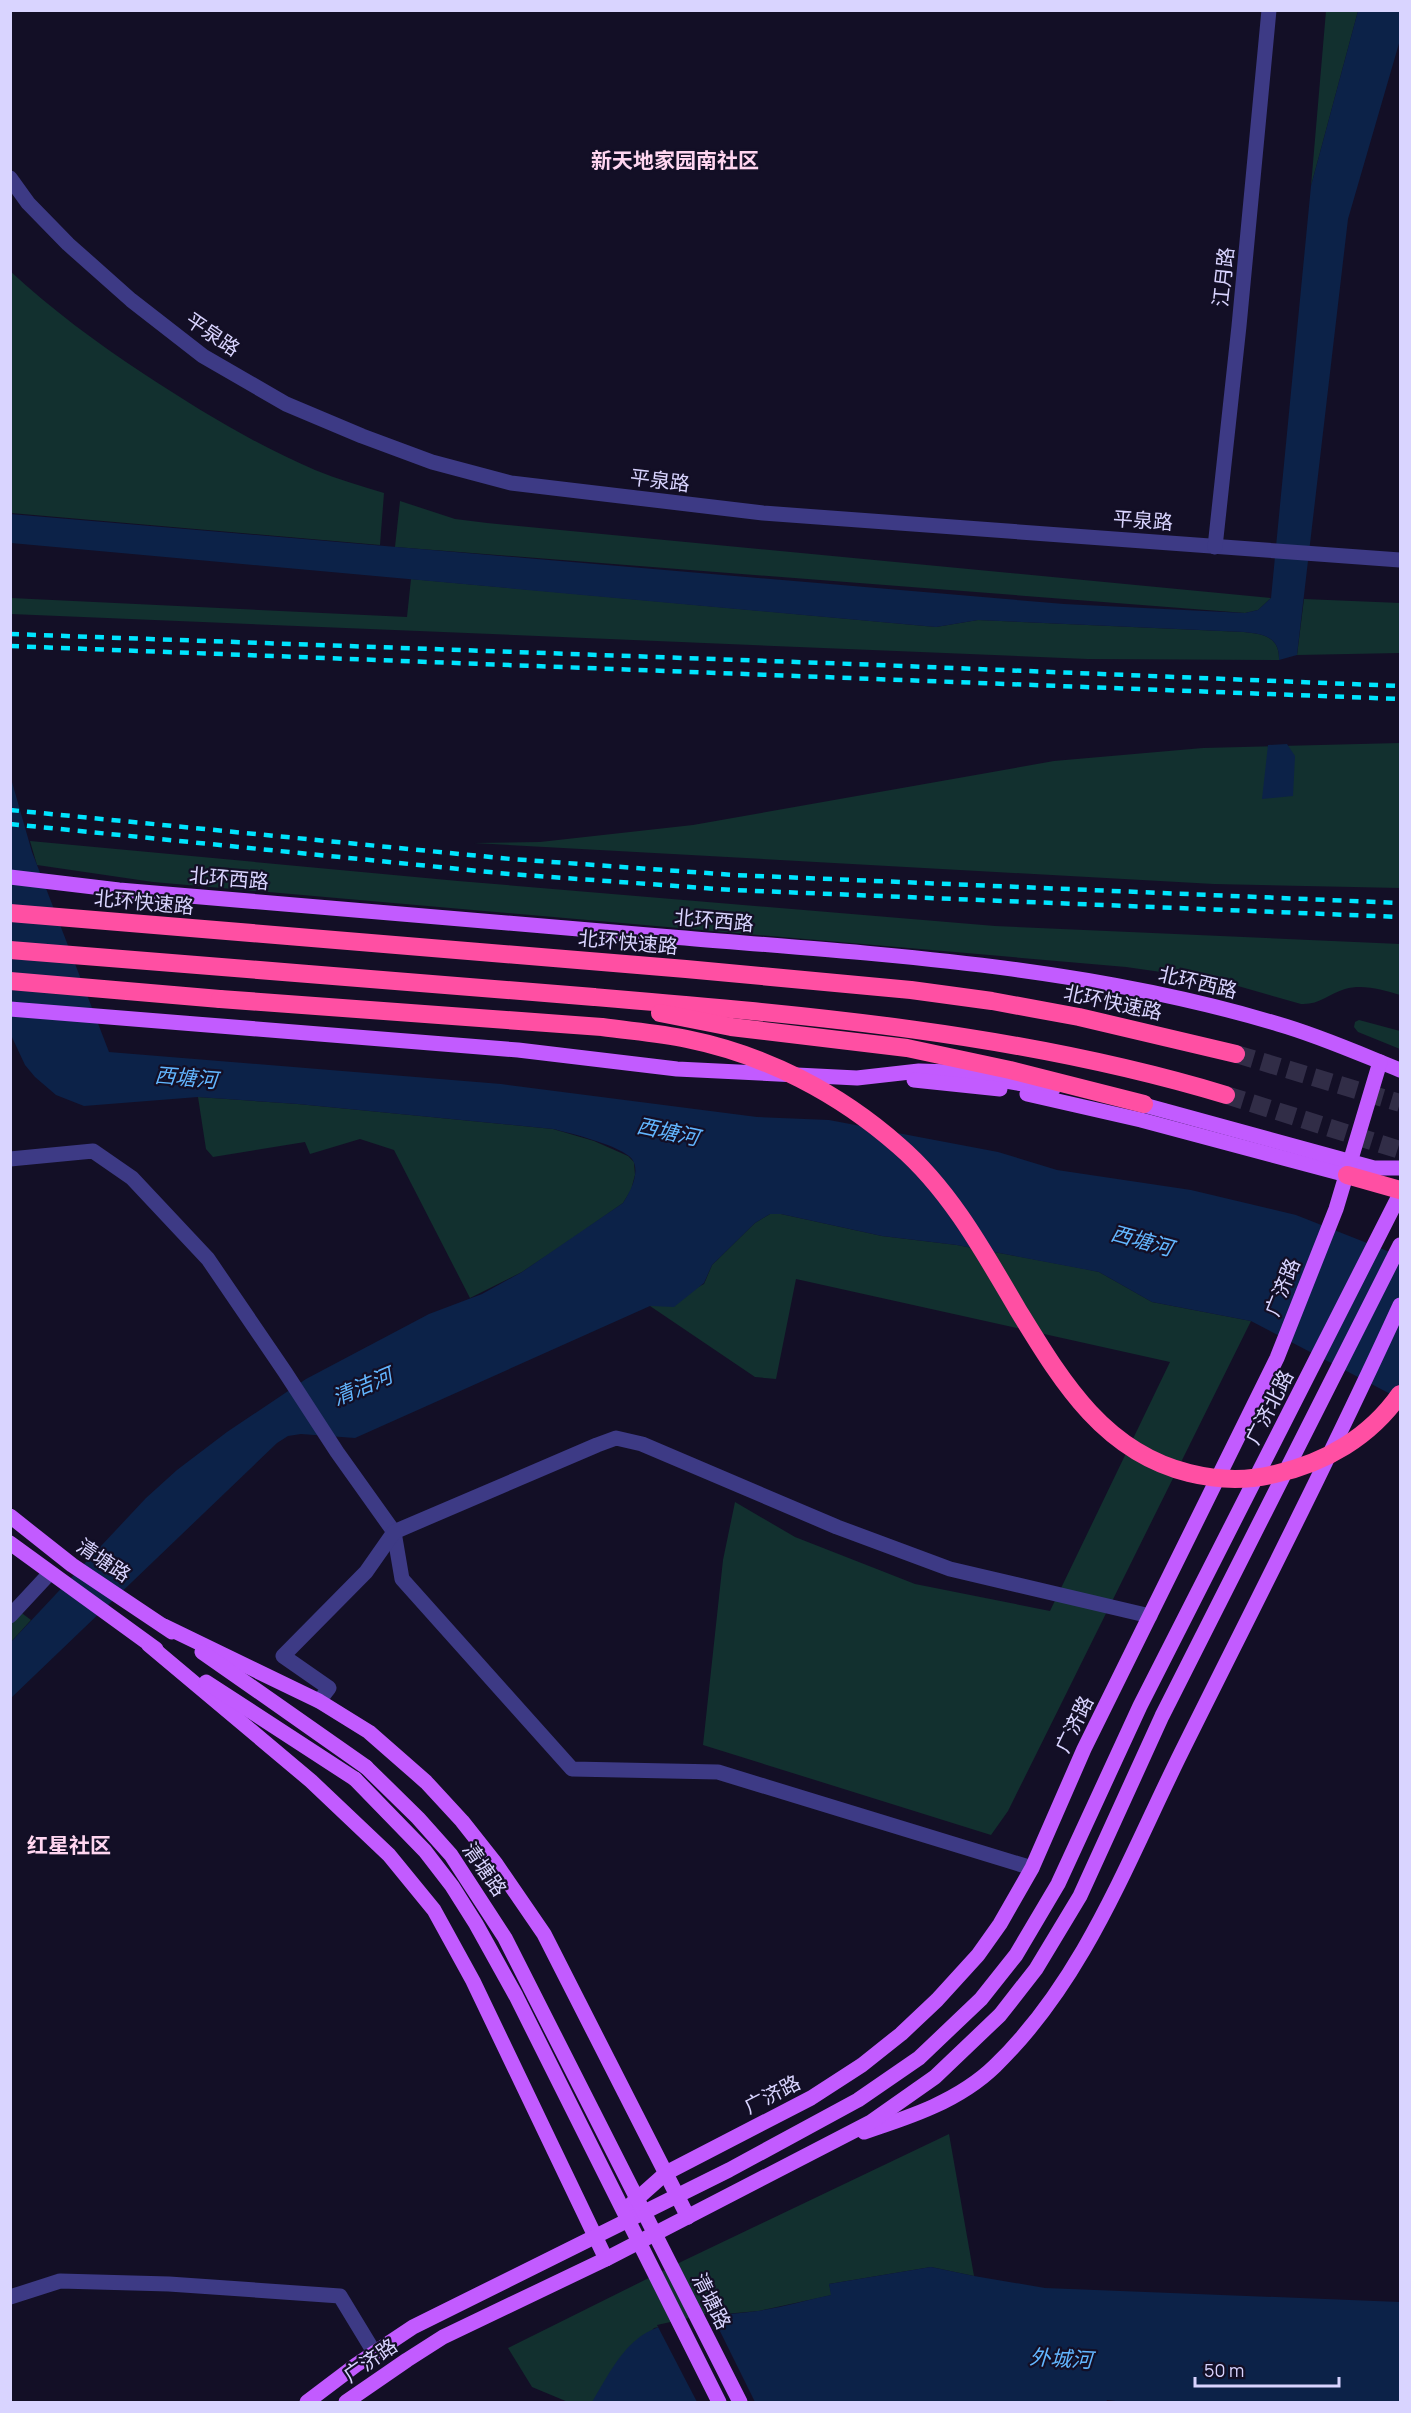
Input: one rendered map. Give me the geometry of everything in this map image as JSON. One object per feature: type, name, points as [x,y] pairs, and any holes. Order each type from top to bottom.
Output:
[{"type":"highway","name":"北环快速路","points":[[10,913],[911,990],[992,1001],[1079,1017],[1236,1054]]},
{"type":"highway","points":[[10,950],[573,996],[908,1028],[988,1040],[1149,1074],[1226,1095]]},
{"type":"highway","points":[[10,981],[602,1027],[654,1034],[723,1048],[762,1061],[804,1080],[856,1112],[912,1158],[969,1229],[1050,1363],[1078,1400],[1098,1424],[1134,1451],[1169,1468],[1199,1476],[1238,1479],[1268,1476],[1301,1467],[1334,1453],[1359,1437],[1379,1420],[1401,1394]]},
{"type":"highway","points":[[573,996],[731,1027],[907,1048],[1010,1070],[1144,1104]]},
{"type":"highway","points":[[1349,1168],[1401,1190]]},
{"type":"main road","name":"北环西路","points":[[10,877],[119,890],[914,958],[1039,972],[1181,999],[1230,1011],[1318,1036],[1401,1070]]},
{"type":"main road","points":[[10,1009],[518,1050],[677,1069],[967,1085],[1015,1092],[1349,1168],[1401,1168]]},
{"type":"main road","name":"广济路","points":[[594,2238],[666,2173],[825,2090],[862,2065],[937,2001],[978,1955],[1004,1919],[1032,1868],[1084,1749],[1276,1358],[1334,1213],[1380,1062]]},
{"type":"main road","points":[[857,1078],[919,1071],[952,1072],[1144,1104],[1349,1168]]},
{"type":"main road","name":"广济北路","points":[[1175,1638],[1401,1194]]},
{"type":"main road","name":"广济路","points":[[346,2403],[444,2337],[606,2259],[871,2122],[934,2077],[980,2036],[1030,1977],[1080,1896],[1131,1782],[1197,1648],[1401,1245]]},
{"type":"main road","name":"广济路","points":[[836,2142],[909,2117],[943,2102],[968,2087],[1000,2061],[1053,1997],[1082,1954],[1104,1914],[1401,1305]]},
{"type":"main road","name":"清塘路","points":[[10,1516],[72,1564],[366,1767],[437,1839],[465,1875],[500,1929],[740,2403]]},
{"type":"main road","name":"清塘路","points":[[10,1543],[149,1645],[355,1779],[425,1851],[465,1905],[516,1996],[719,2403]]},
{"type":"main road","points":[[164,1626],[319,1701],[369,1732],[399,1756],[462,1821],[496,1864],[544,1934],[687,2217]]},
{"type":"main road","name":"广济路","points":[[307,2403],[375,2352],[413,2327],[678,2196],[824,2120],[889,2080],[938,2042],[981,1999],[1016,1955],[1058,1884],[1131,1724],[1175,1638]]},
{"type":"main road","points":[[149,1645],[310,1781],[370,1836],[418,1888],[450,1936],[473,1981],[606,2259]]},
{"type":"street","name":"江月路","points":[[1215,547],[1269,10]]},
{"type":"street","name":"平泉路","points":[[10,178],[28,203],[68,244],[131,300],[203,356],[286,404],[432,462],[511,483],[763,513],[1401,560]]},
{"type":"street","points":[[10,1158],[93,1151],[132,1178],[208,1260],[337,1452],[394,1532],[402,1579],[572,1769],[718,1772],[1032,1868]]},
{"type":"street","points":[[319,1701],[329,1688],[283,1656],[366,1572],[394,1532],[616,1438],[642,1444],[837,1527],[950,1569],[1150,1616]]},
{"type":"street","points":[[10,1616],[55,1577]]},
{"type":"street","points":[[10,2298],[60,2281],[169,2284],[340,2296],[375,2352]]},
{"type":"green space","points":[[1326,11],[1358,11],[1311,186]]},
{"type":"green space","points":[[10,271],[92,338],[206,413],[292,460],[384,493],[380,545],[11,513]]},
{"type":"green space","points":[[400,501],[455,519],[487,523],[1271,598],[1258,610],[1245,613],[395,547]]},
{"type":"green space","points":[[411,579],[936,627],[978,620],[1244,632],[1263,635],[1273,641],[1279,652],[1279,660],[1088,659],[11,614],[11,598],[407,617]]},
{"type":"green space","points":[[1304,599],[1400,603],[1400,653],[1297,655]]},
{"type":"green space","points":[[1400,743],[1400,888],[1214,884],[474,843],[540,842],[693,825],[1054,761],[1203,748]]},
{"type":"green space","points":[[30,841],[458,881],[995,926],[1400,944],[1400,995],[1359,987],[1339,991],[1313,1003],[1301,1004],[1217,980],[1126,967],[153,882],[37,865]]},
{"type":"green space","points":[[1359,1020],[1400,1031],[1400,1049],[1358,1032],[1354,1027],[1355,1022]]},
{"type":"green space","points":[[198,1097],[298,1104],[553,1129],[594,1141],[628,1156],[634,1162],[635,1175],[631,1190],[623,1203],[522,1272],[470,1298],[394,1150],[360,1139],[310,1154],[305,1142],[213,1157],[206,1149]]},
{"type":"green space","points":[[770,1214],[781,1214],[882,1236],[957,1245],[1099,1272],[1152,1302],[1251,1321],[1008,1811],[991,1835],[703,1745],[723,1560],[735,1502],[795,1537],[915,1584],[1050,1611],[1170,1362],[796,1279],[776,1379],[755,1377],[650,1306],[663,1305],[704,1284],[712,1265],[755,1223]]},
{"type":"green space","points":[[11,1605],[31,1620],[11,1642]]},
{"type":"green space","points":[[949,2134],[974,2276],[931,2267],[829,2284],[832,2295],[759,2311],[713,2315],[654,2328],[593,2402],[568,2402],[532,2387],[508,2348],[685,2260]]},
{"type":"water","points":[[1358,11],[1400,11],[1400,40],[1348,219],[1297,655],[1279,660],[1279,652],[1273,641],[1263,635],[1244,632],[978,620],[936,627],[11,543],[10,514],[1064,604],[1245,613],[1258,610],[1271,598],[1311,186]]},
{"type":"water","points":[[1287,744],[1295,756],[1293,796],[1262,799],[1268,745]]},
{"type":"water","points":[[10,775],[32,852],[109,1052],[501,1084],[757,1117],[829,1120],[998,1152],[1057,1170],[1191,1190],[1296,1215],[1400,1256],[1400,1399],[1251,1321],[1152,1302],[1099,1272],[957,1245],[882,1236],[781,1214],[770,1214],[755,1223],[712,1265],[704,1283],[674,1307],[650,1306],[355,1438],[301,1434],[288,1436],[277,1443],[11,1698],[11,1642],[146,1498],[177,1470],[227,1432],[306,1379],[429,1314],[482,1294],[522,1272],[623,1203],[631,1188],[635,1170],[632,1159],[618,1149],[553,1129],[298,1104],[198,1097],[84,1106],[56,1095],[25,1065],[11,1035]]},
{"type":"water","name":"外城河","points":[[931,2267],[1045,2288],[1400,2302],[1400,2402],[1124,2402],[1107,2400],[1106,2402],[592,2402],[626,2350],[633,2342],[652,2330],[681,2321],[777,2308],[831,2295],[829,2284]]},
{"type":"pier","points":[[711,2313],[755,2402],[697,2402],[657,2325]]},
{"type":"tunnel","points":[[1236,1054],[1400,1103]]},
{"type":"tunnel","points":[[1226,1095],[1400,1150]]},
{"type":"railway","points":[[10,634],[1400,686]]},
{"type":"railway","points":[[10,646],[1400,699]]},
{"type":"railway","points":[[10,810],[511,859],[734,875],[1400,903]]},
{"type":"railway","points":[[10,824],[509,874],[732,890],[1400,917]]},
{"type":"district","name":"新天地家园南社区","points":[[675,160]]},
{"type":"district","name":"红星社区","points":[[69,1845]]},
{"type":"water label","name":"西塘河","points":[[186,1077]]},
{"type":"water label","name":"西塘河","points":[[668,1131]]},
{"type":"water label","name":"西塘河","points":[[1142,1240]]},
{"type":"water label","name":"清洁河","points":[[362,1386]]}]
